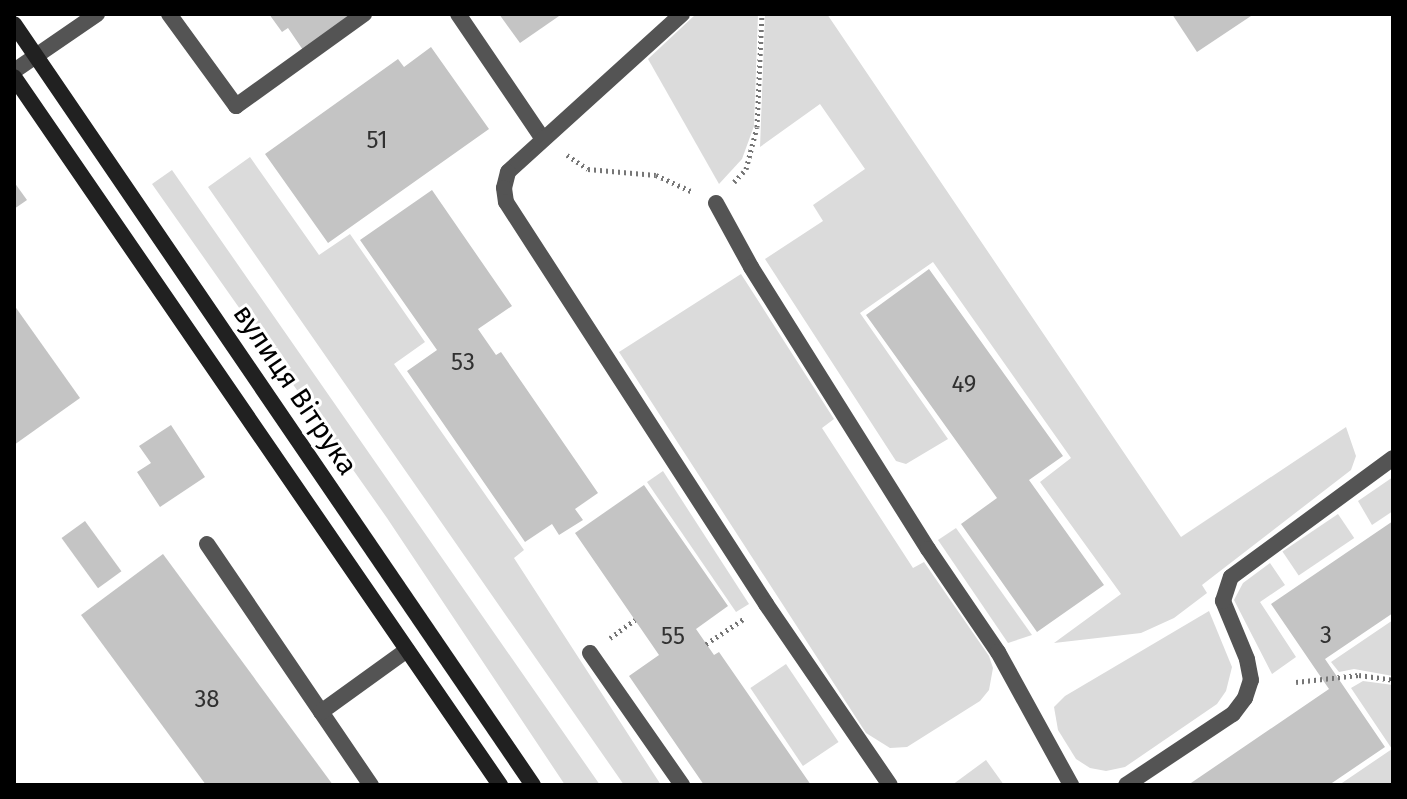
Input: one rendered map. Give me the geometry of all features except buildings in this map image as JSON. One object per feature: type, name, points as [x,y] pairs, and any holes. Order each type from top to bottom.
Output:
[{"type":"main road","name":"вулиця Вітрука","points":[[14,24],[533,785]]},
{"type":"main road","name":"вулиця Вітрука","points":[[14,74],[500,785]]},
{"type":"street","points":[[14,74],[97,14]]},
{"type":"street","points":[[169,14],[236,106],[364,14]]},
{"type":"street","points":[[458,14],[543,139]]},
{"type":"street","points":[[682,14],[508,172],[504,188],[506,202],[766,604],[890,785]]},
{"type":"street","points":[[716,203],[751,267],[928,549],[998,652],[1071,785]]},
{"type":"street","points":[[1126,785],[1233,714],[1245,698],[1251,680],[1247,659],[1223,601],[1231,577],[1393,458]]},
{"type":"street","points":[[207,544],[371,785]]},
{"type":"street","points":[[321,712],[407,650]]},
{"type":"street","points":[[590,653],[682,785]]},
{"type":"path","points":[[543,139],[588,169],[656,175],[716,203],[746,169],[753,147],[761,78],[762,14]]},
{"type":"path","points":[[706,644],[766,604]]},
{"type":"path","points":[[1296,682],[1359,675],[1393,680]]},
{"type":"shaded area","points":[[696,14],[758,14],[754,126],[742,159],[719,184],[648,59]]},
{"type":"shaded area","points":[[765,14],[827,14],[1181,537],[1346,427],[1356,456],[1351,470],[1202,585],[1207,593],[1174,618],[1141,633],[1054,643],[1121,594],[1040,482],[1071,458],[933,262],[860,313],[948,439],[906,464],[896,461],[765,259],[823,221],[813,205],[865,169],[820,104],[760,147]]},
{"type":"shaded area","points":[[250,157],[319,255],[350,234],[425,342],[394,364],[524,550],[514,558],[661,785],[624,785],[208,187]]},
{"type":"shaded area","points":[[172,170],[600,785],[565,785],[387,518],[152,184]]},
{"type":"shaded area","points":[[741,274],[834,419],[822,428],[913,568],[924,562],[989,656],[993,668],[989,690],[980,701],[907,747],[890,748],[866,733],[619,352]]},
{"type":"shaded area","points":[[663,471],[749,604],[736,612],[647,482]]},
{"type":"shaded area","points":[[1393,477],[1393,511],[1372,525],[1358,501]]},
{"type":"shaded area","points":[[1338,514],[1354,538],[1299,576],[1282,551]]},
{"type":"shaded area","points":[[956,528],[1032,635],[1008,643],[938,540]]},
{"type":"shaded area","points":[[1270,563],[1285,585],[1260,602],[1296,657],[1272,674],[1234,600],[1243,583]]},
{"type":"shaded area","points":[[1209,611],[1232,667],[1226,691],[1217,704],[1125,767],[1106,771],[1090,768],[1076,759],[1058,730],[1054,707],[1065,696]]},
{"type":"shaded area","points":[[1393,620],[1393,676],[1354,669],[1339,672],[1331,662]]},
{"type":"shaded area","points":[[786,664],[839,742],[803,766],[750,688]]},
{"type":"shaded area","points":[[1363,681],[1393,685],[1393,785],[1339,785],[1392,749],[1351,688]]},
{"type":"shaded area","points":[[986,760],[1004,785],[952,785]]}]
